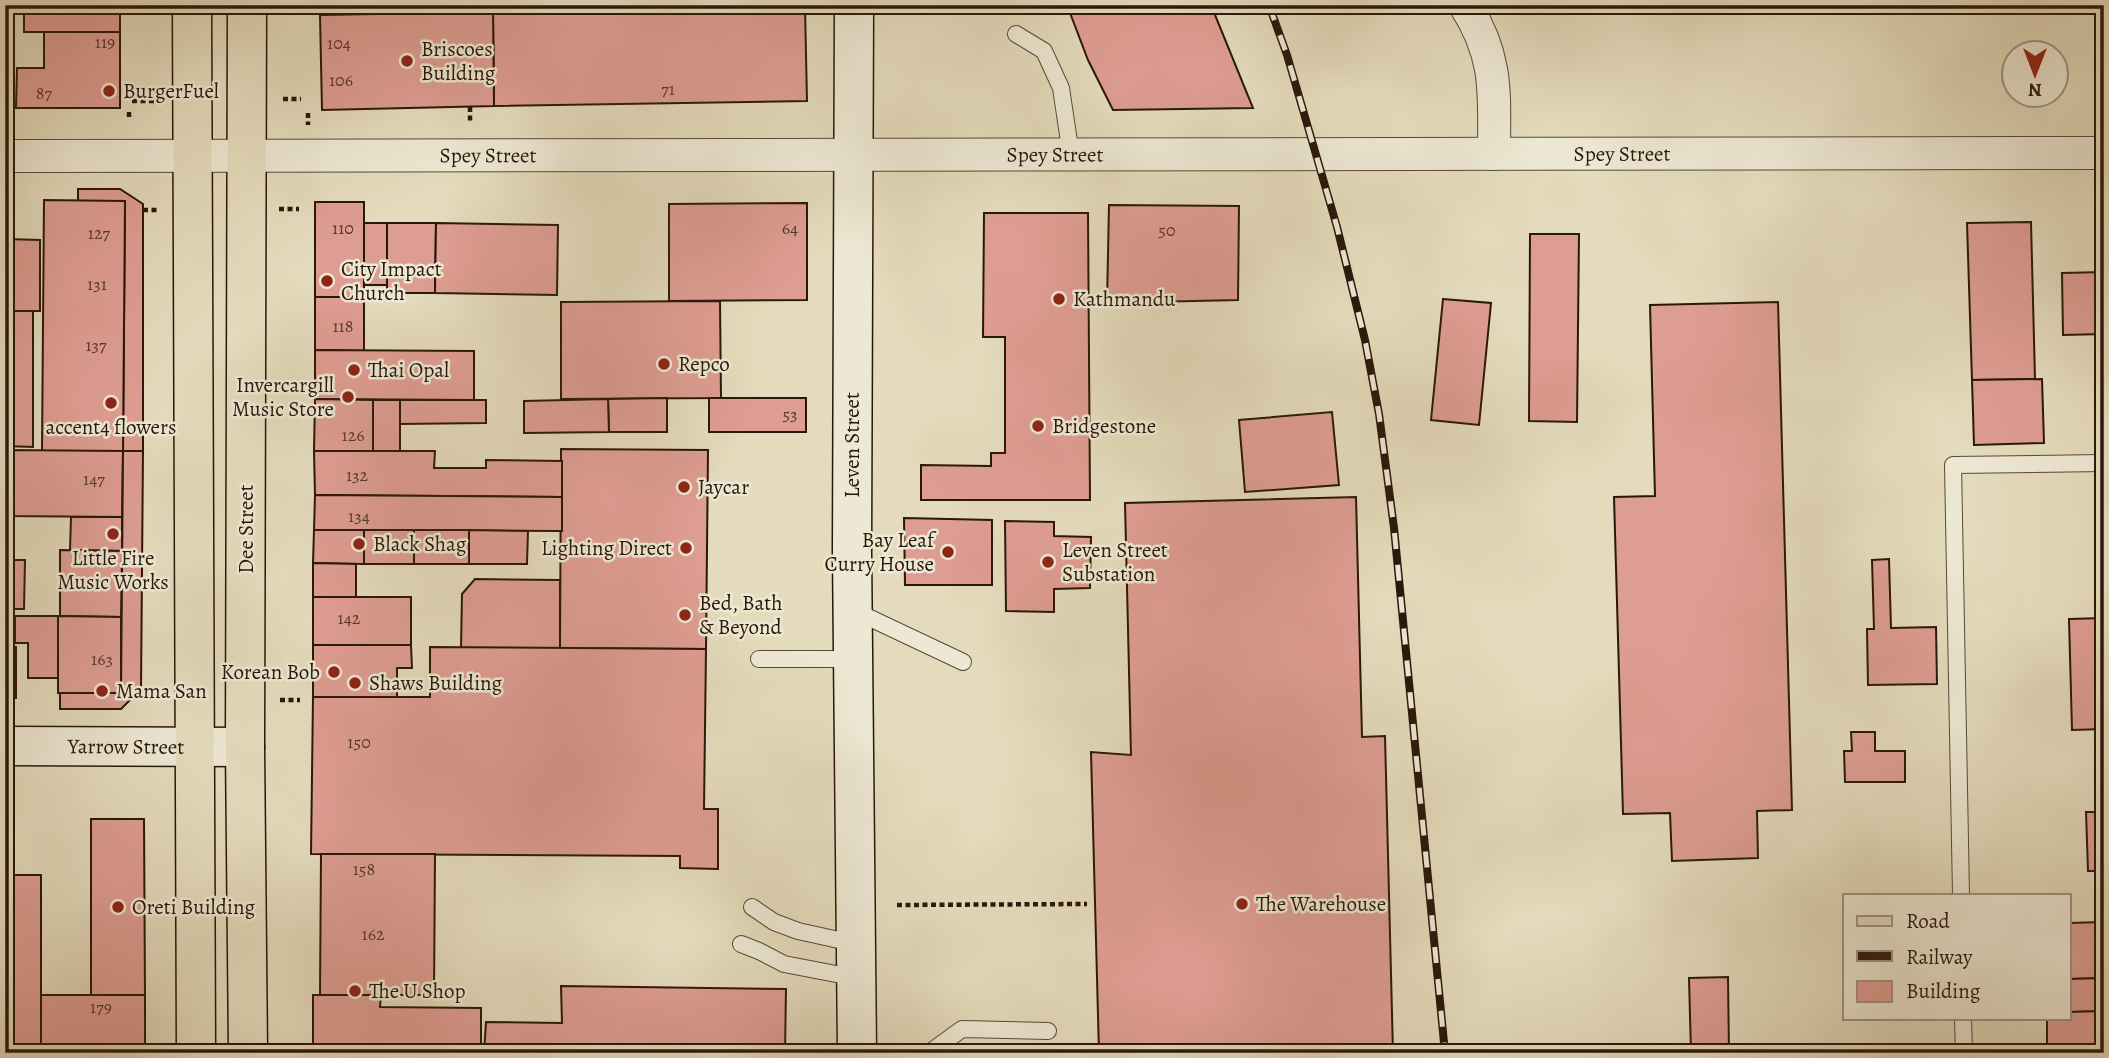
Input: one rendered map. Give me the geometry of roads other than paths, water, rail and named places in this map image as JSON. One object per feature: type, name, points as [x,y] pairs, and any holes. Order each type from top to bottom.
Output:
[{"type":"main road","points":[[192,5],[196,1053]]},
{"type":"main road","name":"Dee Street","points":[[247,5],[245,747],[248,1053]]},
{"type":"street","name":"Leven Street","points":[[854,5],[853,659],[857,1053]]},
{"type":"street","points":[[1465,5],[1478,26],[1492,68],[1494,155]]},
{"type":"street","name":"Spey Street","points":[[5,156],[2104,153]]},
{"type":"street","name":"Yarrow Street","points":[[5,746],[245,747]]},
{"type":"lane","points":[[1016,34],[1044,51],[1050,63],[1061,88],[1071,155]]},
{"type":"lane","points":[[1961,894],[1953,465],[2104,463]]},
{"type":"lane","points":[[853,610],[963,662]]},
{"type":"lane","points":[[759,659],[853,659]]},
{"type":"lane","points":[[752,907],[774,922],[857,961]]},
{"type":"lane","points":[[741,944],[785,964],[857,961]]},
{"type":"lane","points":[[1963,1020],[1964,1053]]},
{"type":"lane","points":[[929,1053],[962,1029],[1048,1031]]},
{"type":"railway","points":[[1269,5],[1287,55],[1337,227],[1365,340],[1379,414],[1394,528],[1445,1053]]},
{"type":"place","name":"Briscoes Building","points":[[407,61]]},
{"type":"place","name":"BurgerFuel","points":[[109,91]]},
{"type":"place","name":"City Impact Church","points":[[327,281]]},
{"type":"place","name":"Kathmandu","points":[[1059,299]]},
{"type":"place","name":"Repco","points":[[664,364]]},
{"type":"place","name":"Thai Opal","points":[[354,370]]},
{"type":"place","name":"Invercargill Music Store","points":[[348,397]]},
{"type":"place","name":"accent4 flowers","points":[[111,403]]},
{"type":"place","name":"Bridgestone","points":[[1038,426]]},
{"type":"place","name":"Jaycar","points":[[684,487]]},
{"type":"place","name":"Little Fire Music Works","points":[[113,534]]},
{"type":"place","name":"Black Shag","points":[[359,544]]},
{"type":"place","name":"Lighting Direct","points":[[686,548]]},
{"type":"place","name":"Bay Leaf Curry House","points":[[948,552]]},
{"type":"place","name":"Leven Street Substation","points":[[1048,562]]},
{"type":"place","name":"Bed, Bath & Beyond","points":[[685,615]]},
{"type":"place","name":"Korean Bob","points":[[334,672]]},
{"type":"place","name":"Shaws Building","points":[[355,683]]},
{"type":"place","name":"Mama San","points":[[102,691]]},
{"type":"place","name":"The Warehouse","points":[[1242,904]]},
{"type":"place","name":"Oreti Building","points":[[118,907]]},
{"type":"place","name":"The U Shop","points":[[355,991]]}]
